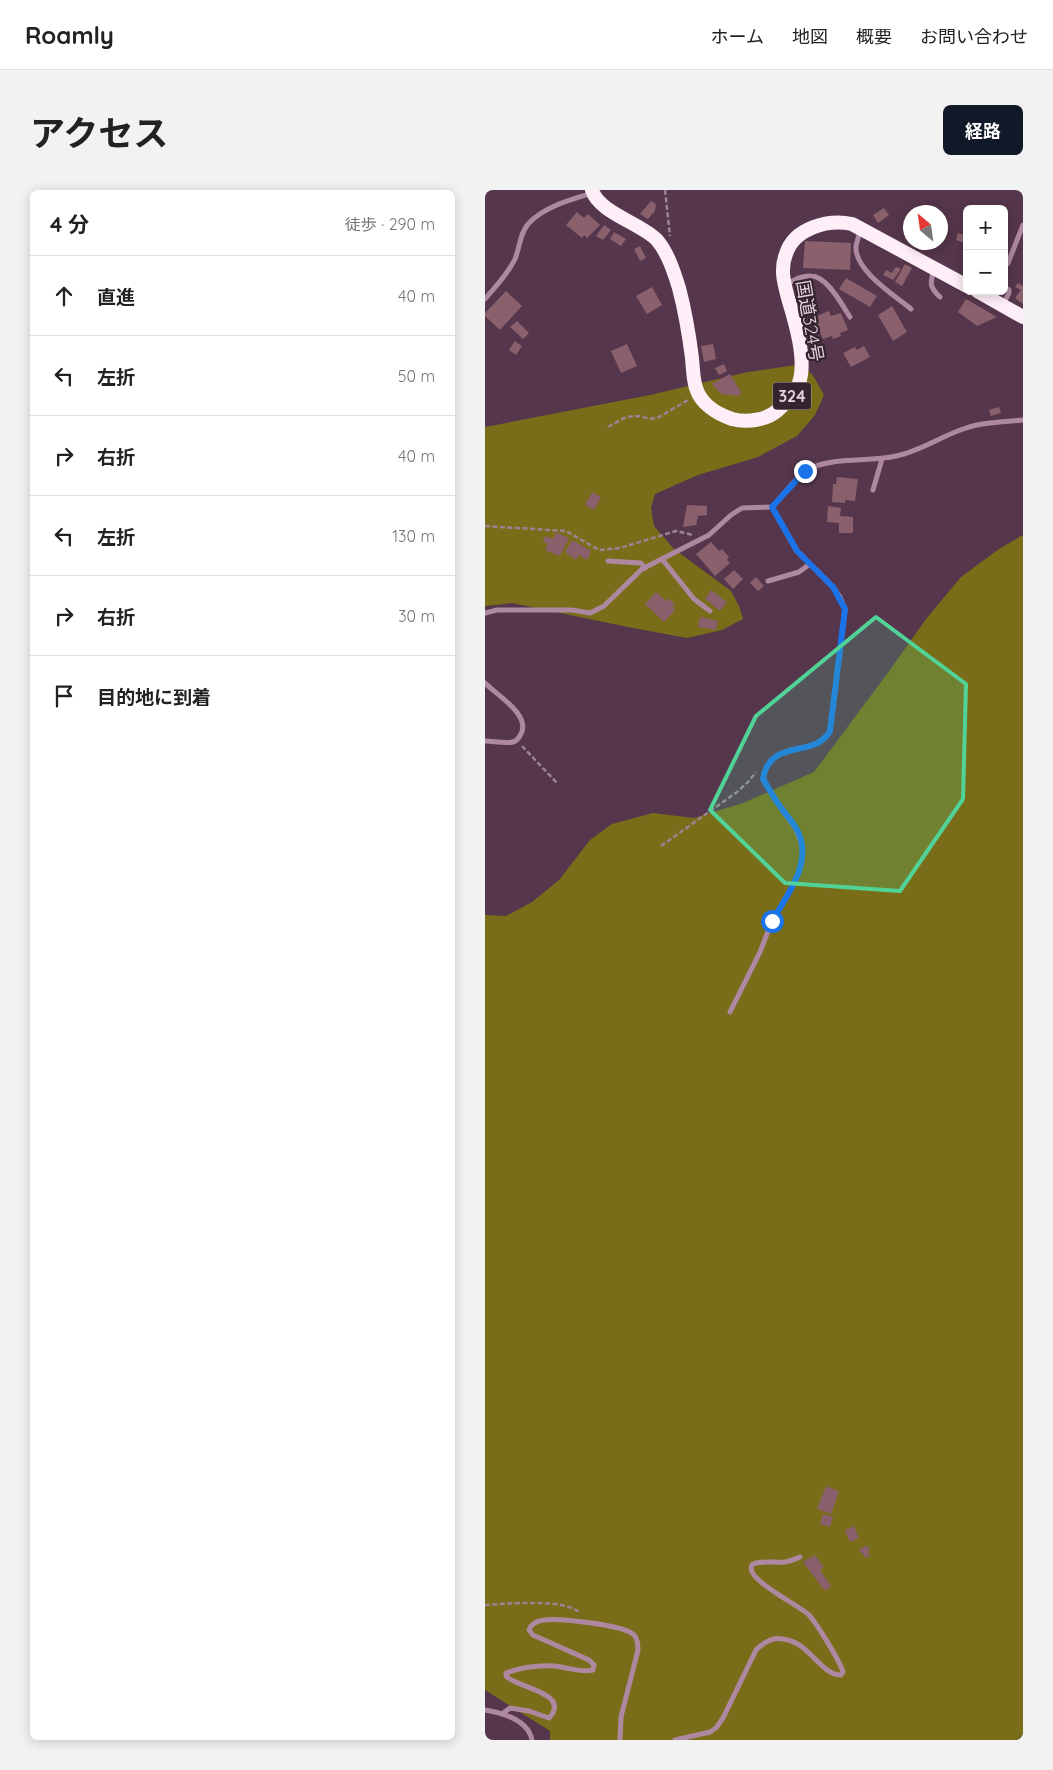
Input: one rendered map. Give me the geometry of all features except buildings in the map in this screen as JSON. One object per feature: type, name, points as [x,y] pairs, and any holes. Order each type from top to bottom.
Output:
[{"type":"highway","points":[[592,192],[603,205],[656,239],[666,255],[677,280],[686,314],[695,388],[698,393]]},
{"type":"highway","name":"国道324号","points":[[698,393],[705,404],[735,420],[764,418],[774,413],[789,400],[799,382],[801,356],[783,270],[786,253],[794,239],[813,228],[837,222],[852,224],[963,284]]},
{"type":"highway","points":[[984,295],[1023,316]]},
{"type":"street","points":[[485,299],[508,273],[528,224],[548,210],[592,192]]},
{"type":"street","points":[[1008,263],[1023,225]]},
{"type":"street","points":[[861,228],[856,247],[860,263],[868,273],[911,309]]},
{"type":"street","points":[[935,268],[931,279],[931,286],[940,297]]},
{"type":"street","points":[[785,285],[801,277],[810,275],[818,277],[828,286],[850,317]]},
{"type":"street","points":[[1002,305],[1008,295]]},
{"type":"street","points":[[485,612],[506,610],[572,610],[589,613],[604,606],[645,568],[702,539],[742,508],[772,507],[800,476],[813,467],[836,462],[881,459],[911,452],[962,429],[976,425],[1023,420]]},
{"type":"street","points":[[873,490],[881,459]]},
{"type":"street","points":[[729,1012],[760,952],[772,921],[794,883],[801,866],[803,848],[796,829],[763,779],[765,769],[770,760],[778,755],[820,742],[830,731],[845,609],[833,587],[797,551],[772,507]]},
{"type":"street","points":[[662,559],[694,599],[710,611]]},
{"type":"street","points":[[608,561],[641,563],[645,568]]},
{"type":"street","points":[[768,581],[799,572],[811,564]]},
{"type":"street","points":[[485,683],[516,710],[523,722],[523,730],[517,740],[511,743],[485,741]]},
{"type":"street","points":[[675,1740],[702,1735],[716,1728],[723,1718],[756,1650],[770,1640],[778,1638],[794,1640],[808,1650],[825,1668],[835,1675],[841,1675],[843,1672],[809,1615],[762,1584],[752,1573],[752,1565],[757,1562],[785,1562],[800,1557]]},
{"type":"street","points":[[502,1714],[510,1708],[529,1711],[549,1718],[555,1712],[555,1706],[549,1697],[510,1680],[506,1673],[525,1668],[552,1666],[586,1672],[593,1670],[593,1662],[533,1635],[529,1630],[535,1622],[545,1620],[592,1623],[624,1629],[634,1635],[637,1640],[638,1650],[621,1717],[620,1740]]},
{"type":"street","points":[[485,1710],[502,1714],[521,1722],[531,1734],[532,1740]]},
{"type":"path","points":[[665,190],[670,230],[670,245],[666,255]]},
{"type":"path","points":[[608,427],[626,417],[639,416],[651,419],[659,417],[698,393]]},
{"type":"path","points":[[485,526],[566,531],[599,550],[620,548],[676,531],[702,539]]},
{"type":"path","points":[[517,740],[557,783]]},
{"type":"path","points":[[661,846],[737,792],[748,782],[761,764],[770,760]]},
{"type":"path","points":[[485,1605],[555,1604],[575,1609],[592,1623]]},
{"type":"highlighted area","points":[[876,617],[966,684],[963,799],[900,891],[785,883],[710,810],[756,716]]},
{"type":"shaded area","points":[[803,364],[814,377],[824,395],[815,415],[797,436],[758,457],[698,475],[655,494],[651,508],[654,526],[674,549],[731,591],[743,619],[722,630],[687,638],[512,603],[485,606],[485,427],[650,395],[748,372]]},
{"type":"shaded area","points":[[1023,535],[1023,1740],[550,1740],[550,1731],[485,1690],[485,915],[506,916],[532,902],[559,880],[590,840],[612,824],[653,813],[694,818],[743,803],[814,772],[926,619],[961,577],[999,549]]},
{"type":"route","points":[[772,921],[794,883],[801,866],[803,848],[796,829],[763,779],[765,769],[770,760],[778,755],[820,742],[830,731],[845,609],[833,587],[797,551],[772,507],[805,471]]}]
